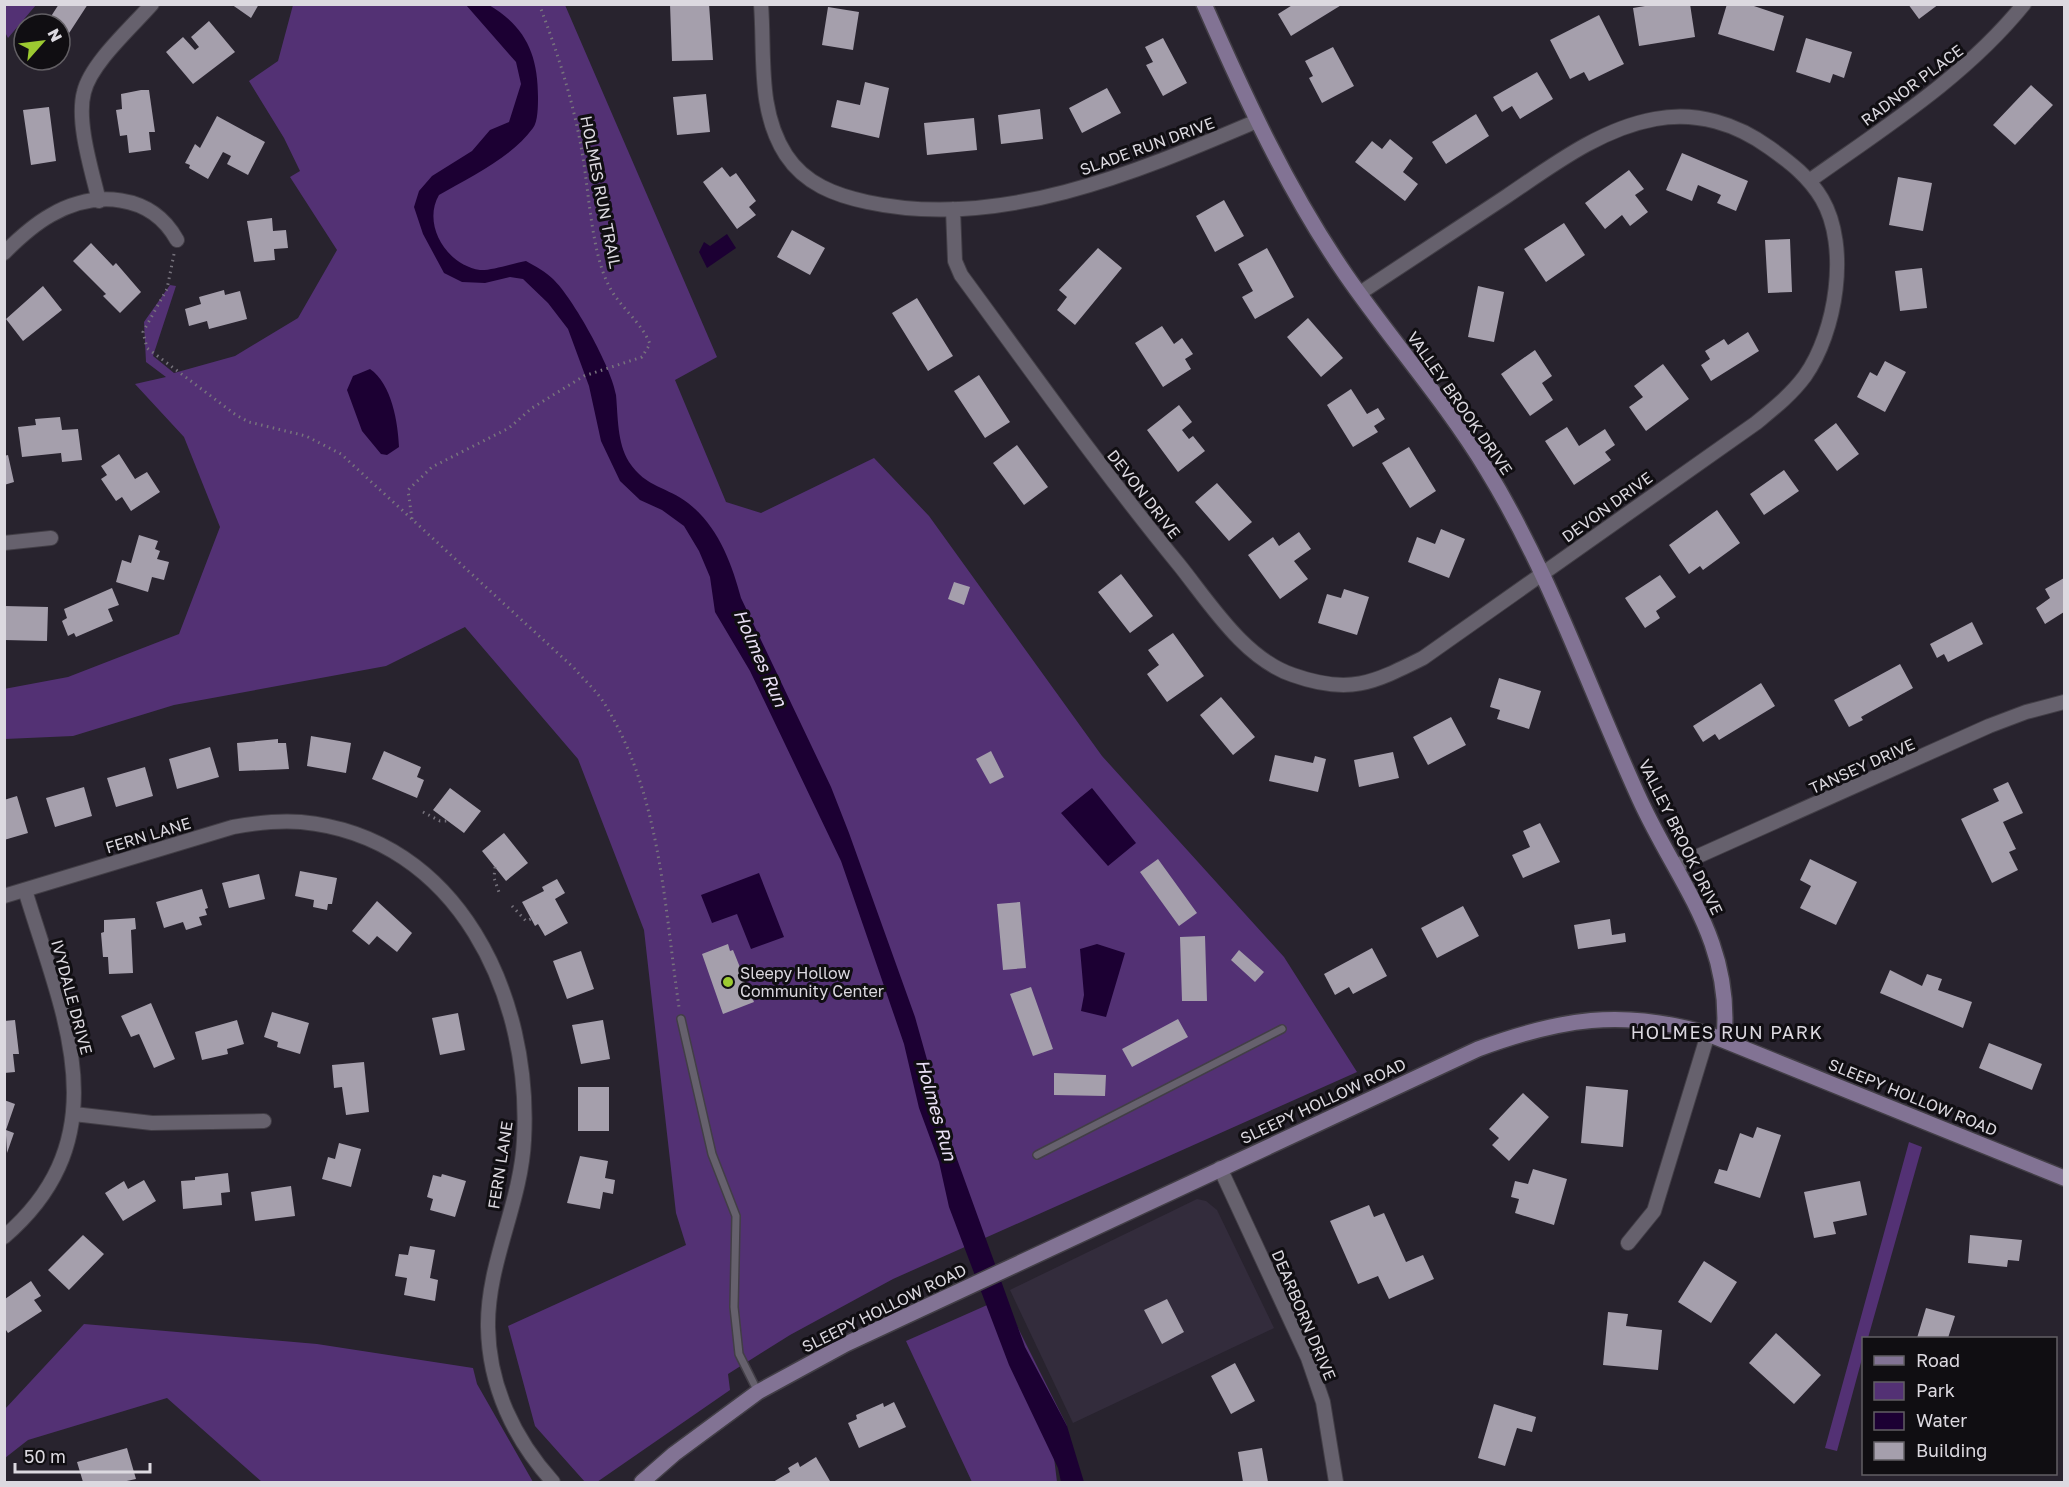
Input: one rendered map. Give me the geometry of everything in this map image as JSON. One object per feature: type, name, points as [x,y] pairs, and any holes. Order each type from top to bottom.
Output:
[{"type":"main road","name":"VALLEY BROOK DRIVE","points":[[1205,5],[1257,121],[1303,205],[1360,293],[1487,469],[1544,573],[1638,797],[1701,917],[1718,961],[1725,985],[1724,1039]]},
{"type":"main road","name":"SLEEPY HOLLOW ROAD","points":[[642,1482],[674,1454],[758,1392],[846,1344],[1478,1049],[1527,1031],[1563,1023],[1621,1019],[1659,1022],[1708,1034],[2064,1178]]},
{"type":"street","points":[[99,201],[82,109],[84,91],[92,73],[152,4]]},
{"type":"street","name":"SLADE RUN DRIVE","points":[[761,4],[767,106],[774,131],[796,168],[812,182],[832,193],[853,199],[890,207],[927,210],[1029,200],[1078,189],[1170,158],[1257,121]]},
{"type":"street","name":"RADNOR PLACE","points":[[1809,181],[1937,90],[1972,61],[2024,4]]},
{"type":"street","name":"DEVON DRIVE","points":[[953,209],[955,261],[961,275],[1131,507],[1243,642],[1274,667],[1292,675],[1338,685],[1379,680],[1423,658],[1756,423],[1781,402],[1804,377],[1827,331],[1834,303],[1835,244],[1828,212],[1809,181],[1796,167],[1750,133],[1733,126],[1688,116],[1657,118],[1628,125],[1566,157],[1360,293]]},
{"type":"street","points":[[4,253],[33,226],[53,214],[74,205],[99,201],[129,201],[146,207],[169,226],[177,240]]},
{"type":"street","points":[[4,543],[51,538]]},
{"type":"street","name":"TANSEY DRIVE","points":[[1676,866],[1989,726],[2026,712],[2064,702]]},
{"type":"street","name":"FERN LANE","points":[[4,896],[233,827],[266,822],[309,823],[359,834],[399,854],[436,882],[477,935],[494,970],[511,1015],[520,1053],[526,1104],[524,1144],[518,1180],[495,1271],[488,1327],[496,1384],[507,1414],[521,1441],[553,1482]]},
{"type":"street","name":"IVYDALE DRIVE","points":[[4,1237],[31,1210],[52,1181],[63,1156],[74,1114],[74,1059],[25,890]]},
{"type":"street","points":[[1628,1243],[1654,1211],[1708,1034]]},
{"type":"street","points":[[74,1114],[152,1123],[264,1121]]},
{"type":"street","name":"DEARBORN DRIVE","points":[[1220,1168],[1308,1358],[1323,1402],[1336,1482]]},
{"type":"lane","points":[[681,1019],[712,1154],[736,1216],[734,1307],[739,1351],[758,1392]]},
{"type":"lane","points":[[1037,1155],[1282,1029]]},
{"type":"path","name":"HOLMES RUN TRAIL","points":[[413,521],[408,490],[432,467],[509,428],[532,408],[584,376],[642,357],[650,344],[646,335],[625,311],[607,284],[594,232],[583,156],[571,103],[539,4]]},
{"type":"path","points":[[177,240],[167,289],[143,332],[147,348],[236,415],[249,422],[306,436],[341,454],[479,584],[574,668],[605,704],[630,752],[660,856],[681,1019]]},
{"type":"path","points":[[423,812],[440,821],[448,821]]},
{"type":"path","points":[[495,867],[494,878],[500,895]]},
{"type":"path","points":[[512,906],[526,921],[531,919]]},
{"type":"shaded area","points":[[1197,1199],[1206,1201],[1217,1210],[1274,1328],[1073,1423],[1010,1290]]},
{"type":"green space","points":[[4,5],[36,5],[30,12],[12,12],[12,33],[8,38],[5,32]]},
{"type":"green space","points":[[293,5],[565,5],[717,357],[675,380],[726,502],[761,513],[874,458],[929,516],[1102,756],[1284,957],[1357,1072],[893,1279],[790,1335],[728,1374],[730,1390],[597,1482],[585,1482],[535,1426],[508,1326],[686,1245],[676,1213],[644,930],[578,759],[465,627],[386,666],[174,705],[73,736],[5,739],[4,689],[68,677],[179,634],[220,527],[184,437],[135,384],[166,377],[146,362],[144,322],[170,285],[176,286],[153,356],[174,373],[235,356],[298,318],[337,250],[290,177],[300,171],[284,138],[249,81],[278,61]]},
{"type":"green space","points":[[1909,1142],[1922,1147],[1868,1337],[1862,1337],[1862,1359],[1837,1451],[1825,1448]]},
{"type":"green space","points":[[1003,1298],[1067,1426],[1051,1433],[1057,1482],[972,1482],[906,1341]]},
{"type":"green space","points":[[84,1324],[317,1344],[473,1368],[477,1384],[533,1482],[262,1482],[167,1398],[28,1440],[5,1458],[5,1409]]},
{"type":"water","name":"Holmes Run","points":[[466,5],[489,5],[521,33],[536,68],[537,118],[535,125],[524,139],[502,158],[439,195],[434,206],[433,218],[440,242],[448,252],[468,267],[484,270],[526,261],[553,279],[571,301],[600,351],[613,383],[620,438],[629,462],[650,482],[680,498],[699,512],[716,534],[728,559],[741,598],[831,787],[849,833],[915,1017],[948,1134],[1025,1347],[1067,1426],[1084,1482],[1061,1482],[1058,1468],[1009,1365],[949,1207],[939,1162],[919,1108],[904,1044],[841,861],[750,671],[715,612],[710,577],[699,551],[684,526],[662,510],[640,500],[620,481],[601,441],[589,386],[568,329],[548,303],[523,279],[510,277],[485,283],[462,282],[444,273],[423,234],[414,207],[419,191],[432,176],[472,151],[490,130],[509,122],[521,84],[516,62]]},
{"type":"water","points":[[727,234],[736,248],[707,268],[699,252],[704,242],[710,246]]},
{"type":"water","points":[[370,369],[384,384],[395,416],[399,447],[387,455],[381,454],[362,431],[347,390],[353,376]]},
{"type":"water","points":[[1092,788],[1136,843],[1108,866],[1061,813]]},
{"type":"water","points":[[759,873],[784,937],[751,949],[737,914],[712,923],[701,895]]},
{"type":"water","points":[[1097,944],[1125,953],[1106,1017],[1081,1011],[1084,995],[1080,949]]},
{"type":"building","points":[[59,4],[88,4],[72,29],[72,12],[54,12]]},
{"type":"building","points":[[231,4],[259,4],[251,18]]},
{"type":"building","points":[[670,4],[709,4],[713,60],[672,61]]},
{"type":"building","points":[[1294,4],[1343,4],[1291,36],[1278,14]]},
{"type":"building","points":[[1657,4],[1690,4],[1695,37],[1639,46],[1633,8]]},
{"type":"building","points":[[1727,4],[1748,4],[1784,16],[1774,51],[1718,34]]},
{"type":"building","points":[[1908,4],[1939,4],[1919,19]]},
{"type":"building","points":[[828,7],[859,12],[853,50],[822,45]]},
{"type":"building","points":[[1599,15],[1624,64],[1589,81],[1584,72],[1570,79],[1550,40]]},
{"type":"building","points":[[209,21],[235,52],[193,84],[166,52],[183,37],[195,50],[199,47],[191,37]]},
{"type":"building","points":[[1163,38],[1187,83],[1163,96],[1146,65],[1153,62],[1145,47]]},
{"type":"building","points":[[1806,38],[1852,52],[1844,78],[1833,74],[1830,83],[1796,72]]},
{"type":"building","points":[[1333,47],[1354,86],[1322,103],[1309,78],[1313,76],[1305,61]]},
{"type":"building","points":[[1537,72],[1553,99],[1520,119],[1512,106],[1502,112],[1493,97]]},
{"type":"building","points":[[865,82],[889,88],[879,138],[831,127],[837,100],[860,105]]},
{"type":"building","points":[[2031,85],[2053,105],[2015,145],[1993,125]]},
{"type":"building","points":[[1107,88],[1121,113],[1082,133],[1069,108]]},
{"type":"building","points":[[149,90],[155,132],[149,132],[151,150],[129,153],[127,135],[120,136],[116,110],[122,109],[121,94]]},
{"type":"building","points":[[706,94],[710,132],[677,135],[673,97]]},
{"type":"building","points":[[49,107],[56,161],[31,165],[23,110]]},
{"type":"building","points":[[1040,109],[1043,139],[1001,144],[998,115]]},
{"type":"building","points":[[1476,114],[1489,136],[1446,164],[1432,142]]},
{"type":"building","points":[[217,116],[265,142],[248,175],[227,164],[231,156],[223,152],[208,179],[189,168],[190,165],[185,163],[195,144],[200,148]]},
{"type":"building","points":[[974,118],[977,150],[927,155],[924,123]]},
{"type":"building","points":[[1390,139],[1413,158],[1403,172],[1418,184],[1405,201],[1355,162],[1372,141],[1382,149]]},
{"type":"building","points":[[1682,153],[1748,181],[1736,211],[1717,203],[1721,195],[1698,185],[1692,201],[1666,190]]},
{"type":"building","points":[[722,167],[730,177],[736,173],[756,201],[749,207],[756,215],[737,229],[703,182]]},
{"type":"building","points":[[1629,170],[1644,189],[1635,195],[1648,212],[1630,226],[1622,215],[1605,229],[1585,203]]},
{"type":"building","points":[[1898,177],[1932,183],[1923,231],[1889,225]]},
{"type":"building","points":[[1224,200],[1244,236],[1215,252],[1196,216]]},
{"type":"building","points":[[272,218],[273,231],[286,230],[288,248],[274,249],[275,260],[254,262],[247,221]]},
{"type":"building","points":[[1564,223],[1585,255],[1546,282],[1524,249]]},
{"type":"building","points":[[792,230],[825,248],[810,275],[777,257]]},
{"type":"building","points":[[1790,239],[1792,292],[1768,293],[1765,240]]},
{"type":"building","points":[[91,243],[113,266],[116,263],[141,292],[120,313],[103,296],[106,294],[73,261]]},
{"type":"building","points":[[1098,248],[1122,268],[1075,325],[1057,310],[1067,297],[1059,290]]},
{"type":"building","points":[[1267,248],[1294,297],[1255,319],[1242,297],[1253,291],[1238,264]]},
{"type":"building","points":[[1922,268],[1927,308],[1900,311],[1895,271]]},
{"type":"building","points":[[43,286],[62,310],[23,341],[6,319]]},
{"type":"building","points":[[1478,286],[1504,292],[1494,342],[1468,337]]},
{"type":"building","points":[[224,290],[225,295],[240,291],[247,319],[209,329],[207,321],[189,326],[185,309],[201,304],[199,297]]},
{"type":"building","points":[[917,298],[953,356],[928,371],[892,313]]},
{"type":"building","points":[[1308,318],[1343,358],[1321,377],[1287,337]]},
{"type":"building","points":[[1162,326],[1174,344],[1182,338],[1193,354],[1185,359],[1191,369],[1163,387],[1135,343]]},
{"type":"building","points":[[1748,332],[1759,351],[1711,381],[1701,365],[1710,359],[1705,351],[1724,339],[1728,345]]},
{"type":"building","points":[[1535,350],[1552,376],[1542,383],[1553,400],[1530,416],[1501,374]]},
{"type":"building","points":[[1885,361],[1906,372],[1885,412],[1857,397],[1870,372],[1877,376]]},
{"type":"building","points":[[1663,364],[1689,399],[1646,431],[1629,407],[1643,397],[1634,386]]},
{"type":"building","points":[[979,375],[1010,422],[985,438],[954,391]]},
{"type":"building","points":[[1351,389],[1367,414],[1378,408],[1385,419],[1374,426],[1378,432],[1353,447],[1327,405]]},
{"type":"building","points":[[1179,405],[1192,422],[1182,430],[1189,439],[1193,436],[1205,451],[1178,472],[1147,430]]},
{"type":"building","points":[[60,417],[62,430],[78,429],[82,460],[62,462],[61,453],[22,457],[18,427],[36,425],[35,419]]},
{"type":"building","points":[[1836,423],[1859,454],[1837,471],[1814,440]]},
{"type":"building","points":[[1567,427],[1579,446],[1605,429],[1615,445],[1605,452],[1611,460],[1574,485],[1545,441]]},
{"type":"building","points":[[1017,445],[1048,487],[1024,505],[993,463]]},
{"type":"building","points":[[1409,447],[1436,491],[1410,508],[1382,463]]},
{"type":"building","points":[[119,454],[135,479],[147,472],[160,492],[131,511],[122,497],[116,501],[101,479],[107,475],[101,466]]},
{"type":"building","points":[[8,455],[14,482],[4,485],[4,456]]},
{"type":"building","points":[[1784,470],[1799,491],[1764,515],[1750,494]]},
{"type":"building","points":[[1217,483],[1252,522],[1229,541],[1195,502]]},
{"type":"building","points":[[1717,510],[1740,543],[1703,570],[1700,566],[1689,574],[1669,545]]},
{"type":"building","points":[[1441,529],[1465,539],[1449,578],[1408,562],[1417,537],[1435,544]]},
{"type":"building","points":[[1299,532],[1311,549],[1294,561],[1308,579],[1280,599],[1248,555],[1273,537],[1279,546]]},
{"type":"building","points":[[139,535],[158,541],[155,549],[160,551],[157,559],[169,562],[164,580],[152,577],[148,592],[116,582],[122,560],[131,563]]},
{"type":"building","points":[[1121,574],[1153,616],[1130,633],[1098,592]]},
{"type":"building","points":[[1660,575],[1676,597],[1656,611],[1660,618],[1645,628],[1625,598]]},
{"type":"building","points":[[2064,578],[2064,612],[2045,624],[2036,608],[2050,598],[2045,589]]},
{"type":"building","points":[[954,582],[970,587],[964,605],[948,599]]},
{"type":"building","points":[[112,588],[119,605],[108,609],[113,621],[76,637],[74,633],[68,636],[62,621],[67,618],[64,609]]},
{"type":"building","points":[[1344,589],[1369,597],[1357,635],[1318,623],[1327,594],[1341,598]]},
{"type":"building","points":[[4,606],[48,607],[47,641],[4,640]]},
{"type":"building","points":[[1972,622],[1983,644],[1948,662],[1944,654],[1937,658],[1930,644]]},
{"type":"building","points":[[1173,633],[1204,676],[1167,702],[1147,674],[1159,665],[1148,650]]},
{"type":"building","points":[[1900,664],[1913,688],[1861,717],[1863,720],[1849,727],[1834,700]]},
{"type":"building","points":[[1499,678],[1541,691],[1529,729],[1497,719],[1500,710],[1490,707]]},
{"type":"building","points":[[1761,683],[1775,706],[1719,740],[1715,734],[1703,742],[1693,726]]},
{"type":"building","points":[[1221,697],[1255,737],[1233,755],[1200,715]]},
{"type":"building","points":[[1451,717],[1466,745],[1428,765],[1413,737]]},
{"type":"building","points":[[311,736],[351,743],[346,773],[307,766]]},
{"type":"building","points":[[278,739],[278,743],[286,743],[289,769],[239,771],[237,743]]},
{"type":"building","points":[[210,747],[219,777],[177,789],[169,759]]},
{"type":"building","points":[[384,751],[421,767],[417,777],[424,780],[417,798],[372,779]]},
{"type":"building","points":[[991,751],[1004,777],[990,784],[976,759]]},
{"type":"building","points":[[1393,752],[1399,778],[1359,787],[1354,760]]},
{"type":"building","points":[[1275,755],[1313,763],[1315,756],[1326,759],[1318,792],[1269,781]]},
{"type":"building","points":[[145,767],[153,796],[116,807],[107,778]]},
{"type":"building","points":[[2008,782],[2023,813],[2003,822],[2016,849],[2009,852],[2018,870],[1992,883],[1961,819],[1999,801],[1993,789]]},
{"type":"building","points":[[84,787],[92,816],[55,827],[46,798]]},
{"type":"building","points":[[450,788],[481,811],[464,833],[433,810]]},
{"type":"building","points":[[17,796],[28,833],[4,840],[4,800]]},
{"type":"building","points":[[1540,823],[1560,862],[1523,878],[1512,855],[1530,847],[1523,831]]},
{"type":"building","points":[[504,833],[528,863],[506,881],[482,851]]},
{"type":"building","points":[[1158,859],[1197,913],[1179,926],[1140,872]]},
{"type":"building","points":[[1810,859],[1857,882],[1836,925],[1800,908],[1811,886],[1800,880]]},
{"type":"building","points":[[300,871],[337,878],[332,904],[328,904],[327,910],[313,907],[314,900],[295,896]]},
{"type":"building","points":[[259,874],[265,899],[229,908],[222,883]]},
{"type":"building","points":[[557,879],[565,893],[555,899],[568,923],[545,936],[538,924],[535,926],[522,902],[544,891],[542,887]]},
{"type":"building","points":[[202,889],[208,908],[205,909],[207,915],[199,917],[202,925],[186,930],[183,922],[164,928],[156,902]]},
{"type":"building","points":[[377,901],[412,933],[397,952],[377,936],[369,945],[352,931]]},
{"type":"building","points":[[1020,902],[1026,968],[1003,970],[997,904]]},
{"type":"building","points":[[1463,906],[1479,936],[1437,958],[1421,928]]},
{"type":"building","points":[[135,918],[136,929],[131,930],[133,973],[109,974],[108,957],[103,957],[101,933],[104,932],[104,920]]},
{"type":"building","points":[[1610,919],[1612,935],[1625,933],[1626,942],[1578,949],[1574,925]]},
{"type":"building","points":[[1205,936],[1207,1001],[1182,1001],[1180,937]]},
{"type":"building","name":"Sleepy Hollow Community Center","points":[[728,944],[730,951],[733,950],[754,1002],[723,1014],[702,954]]},
{"type":"building","points":[[1372,948],[1387,976],[1353,994],[1349,987],[1335,995],[1324,974]]},
{"type":"building","points":[[1239,950],[1264,972],[1255,982],[1231,960]]},
{"type":"building","points":[[581,951],[594,989],[567,999],[553,961]]},
{"type":"building","points":[[1890,970],[1922,986],[1927,974],[1942,979],[1938,990],[1972,1002],[1963,1028],[1880,993]]},
{"type":"building","points":[[1031,987],[1053,1049],[1033,1056],[1010,994]]},
{"type":"building","points":[[151,1003],[175,1059],[154,1068],[139,1034],[131,1037],[121,1016]]},
{"type":"building","points":[[272,1012],[309,1023],[300,1054],[277,1047],[278,1042],[264,1037]]},
{"type":"building","points":[[458,1013],[465,1050],[440,1055],[432,1018]]},
{"type":"building","points":[[1178,1019],[1188,1037],[1132,1067],[1122,1049]]},
{"type":"building","points":[[15,1020],[19,1054],[13,1054],[15,1072],[4,1073],[4,1021]]},
{"type":"building","points":[[237,1020],[244,1044],[227,1049],[228,1054],[202,1060],[195,1032]]},
{"type":"building","points":[[603,1020],[610,1059],[581,1064],[572,1025]]},
{"type":"building","points":[[1989,1043],[2042,1064],[2032,1090],[1979,1068]]},
{"type":"building","points":[[364,1062],[369,1112],[346,1115],[342,1087],[334,1088],[332,1065]]},
{"type":"building","points":[[1054,1073],[1106,1075],[1105,1096],[1054,1095]]},
{"type":"building","points":[[1586,1086],[1628,1090],[1623,1147],[1581,1143]]},
{"type":"building","points":[[578,1087],[609,1087],[609,1131],[578,1131]]},
{"type":"building","points":[[1523,1093],[1549,1117],[1509,1161],[1492,1145],[1499,1138],[1489,1129]]},
{"type":"building","points":[[4,1100],[15,1104],[6,1130],[14,1133],[7,1153]]},
{"type":"building","points":[[1757,1127],[1781,1135],[1760,1198],[1714,1183],[1719,1169],[1727,1171],[1740,1133],[1753,1138]]},
{"type":"building","points":[[339,1143],[361,1149],[351,1187],[322,1179],[328,1157],[335,1159]]},
{"type":"building","points":[[580,1156],[608,1161],[605,1178],[615,1180],[613,1194],[603,1192],[600,1209],[567,1203]]},
{"type":"building","points":[[1533,1169],[1567,1179],[1554,1225],[1515,1213],[1519,1199],[1511,1197],[1515,1181],[1528,1184]]},
{"type":"building","points":[[228,1173],[230,1192],[221,1193],[222,1205],[183,1209],[181,1181]]},
{"type":"building","points":[[442,1174],[466,1181],[455,1217],[430,1210],[433,1199],[427,1197],[433,1175],[441,1177]]},
{"type":"building","points":[[144,1180],[156,1201],[123,1221],[105,1193],[124,1181],[128,1189]]},
{"type":"building","points":[[1860,1181],[1867,1215],[1833,1222],[1836,1234],[1814,1238],[1804,1192]]},
{"type":"building","points":[[291,1186],[295,1216],[255,1221],[251,1192]]},
{"type":"building","points":[[1369,1205],[1374,1217],[1384,1213],[1406,1262],[1423,1255],[1434,1279],[1389,1299],[1378,1276],[1358,1284],[1330,1221]]},
{"type":"building","points":[[83,1235],[104,1254],[69,1290],[48,1270]]},
{"type":"building","points":[[1970,1235],[2022,1240],[2019,1261],[2008,1260],[2007,1267],[1968,1263]]},
{"type":"building","points":[[410,1246],[435,1250],[430,1278],[438,1280],[435,1301],[404,1295],[407,1278],[395,1276],[399,1254],[408,1255]]},
{"type":"building","points":[[1704,1261],[1737,1282],[1711,1323],[1678,1302]]},
{"type":"building","points":[[31,1281],[41,1296],[34,1300],[42,1311],[8,1333],[4,1327],[5,1299]]},
{"type":"building","points":[[1167,1299],[1184,1332],[1162,1344],[1144,1310]]},
{"type":"building","points":[[1926,1308],[1955,1316],[1948,1337],[1917,1337]]},
{"type":"building","points":[[1608,1312],[1628,1314],[1626,1326],[1662,1330],[1658,1370],[1603,1365]]},
{"type":"building","points":[[1776,1333],[1821,1375],[1794,1404],[1749,1363]]},
{"type":"building","points":[[1235,1363],[1255,1401],[1231,1414],[1211,1376]]},
{"type":"building","points":[[894,1402],[906,1427],[859,1448],[848,1423],[857,1419],[856,1415],[883,1403],[884,1407]]},
{"type":"building","points":[[1494,1404],[1536,1417],[1532,1432],[1517,1428],[1505,1466],[1478,1458]]},
{"type":"building","points":[[127,1448],[136,1479],[122,1482],[83,1482],[77,1462]]},
{"type":"building","points":[[1262,1448],[1268,1482],[1243,1482],[1238,1452]]},
{"type":"building","points":[[816,1457],[830,1481],[773,1482],[790,1472],[788,1468],[798,1462],[800,1467]]},
{"type":"place","name":"Sleepy Hollow Community Center","points":[[728,982]]},
{"type":"district","name":"HOLMES RUN PARK","points":[[1727,1033]]}]
